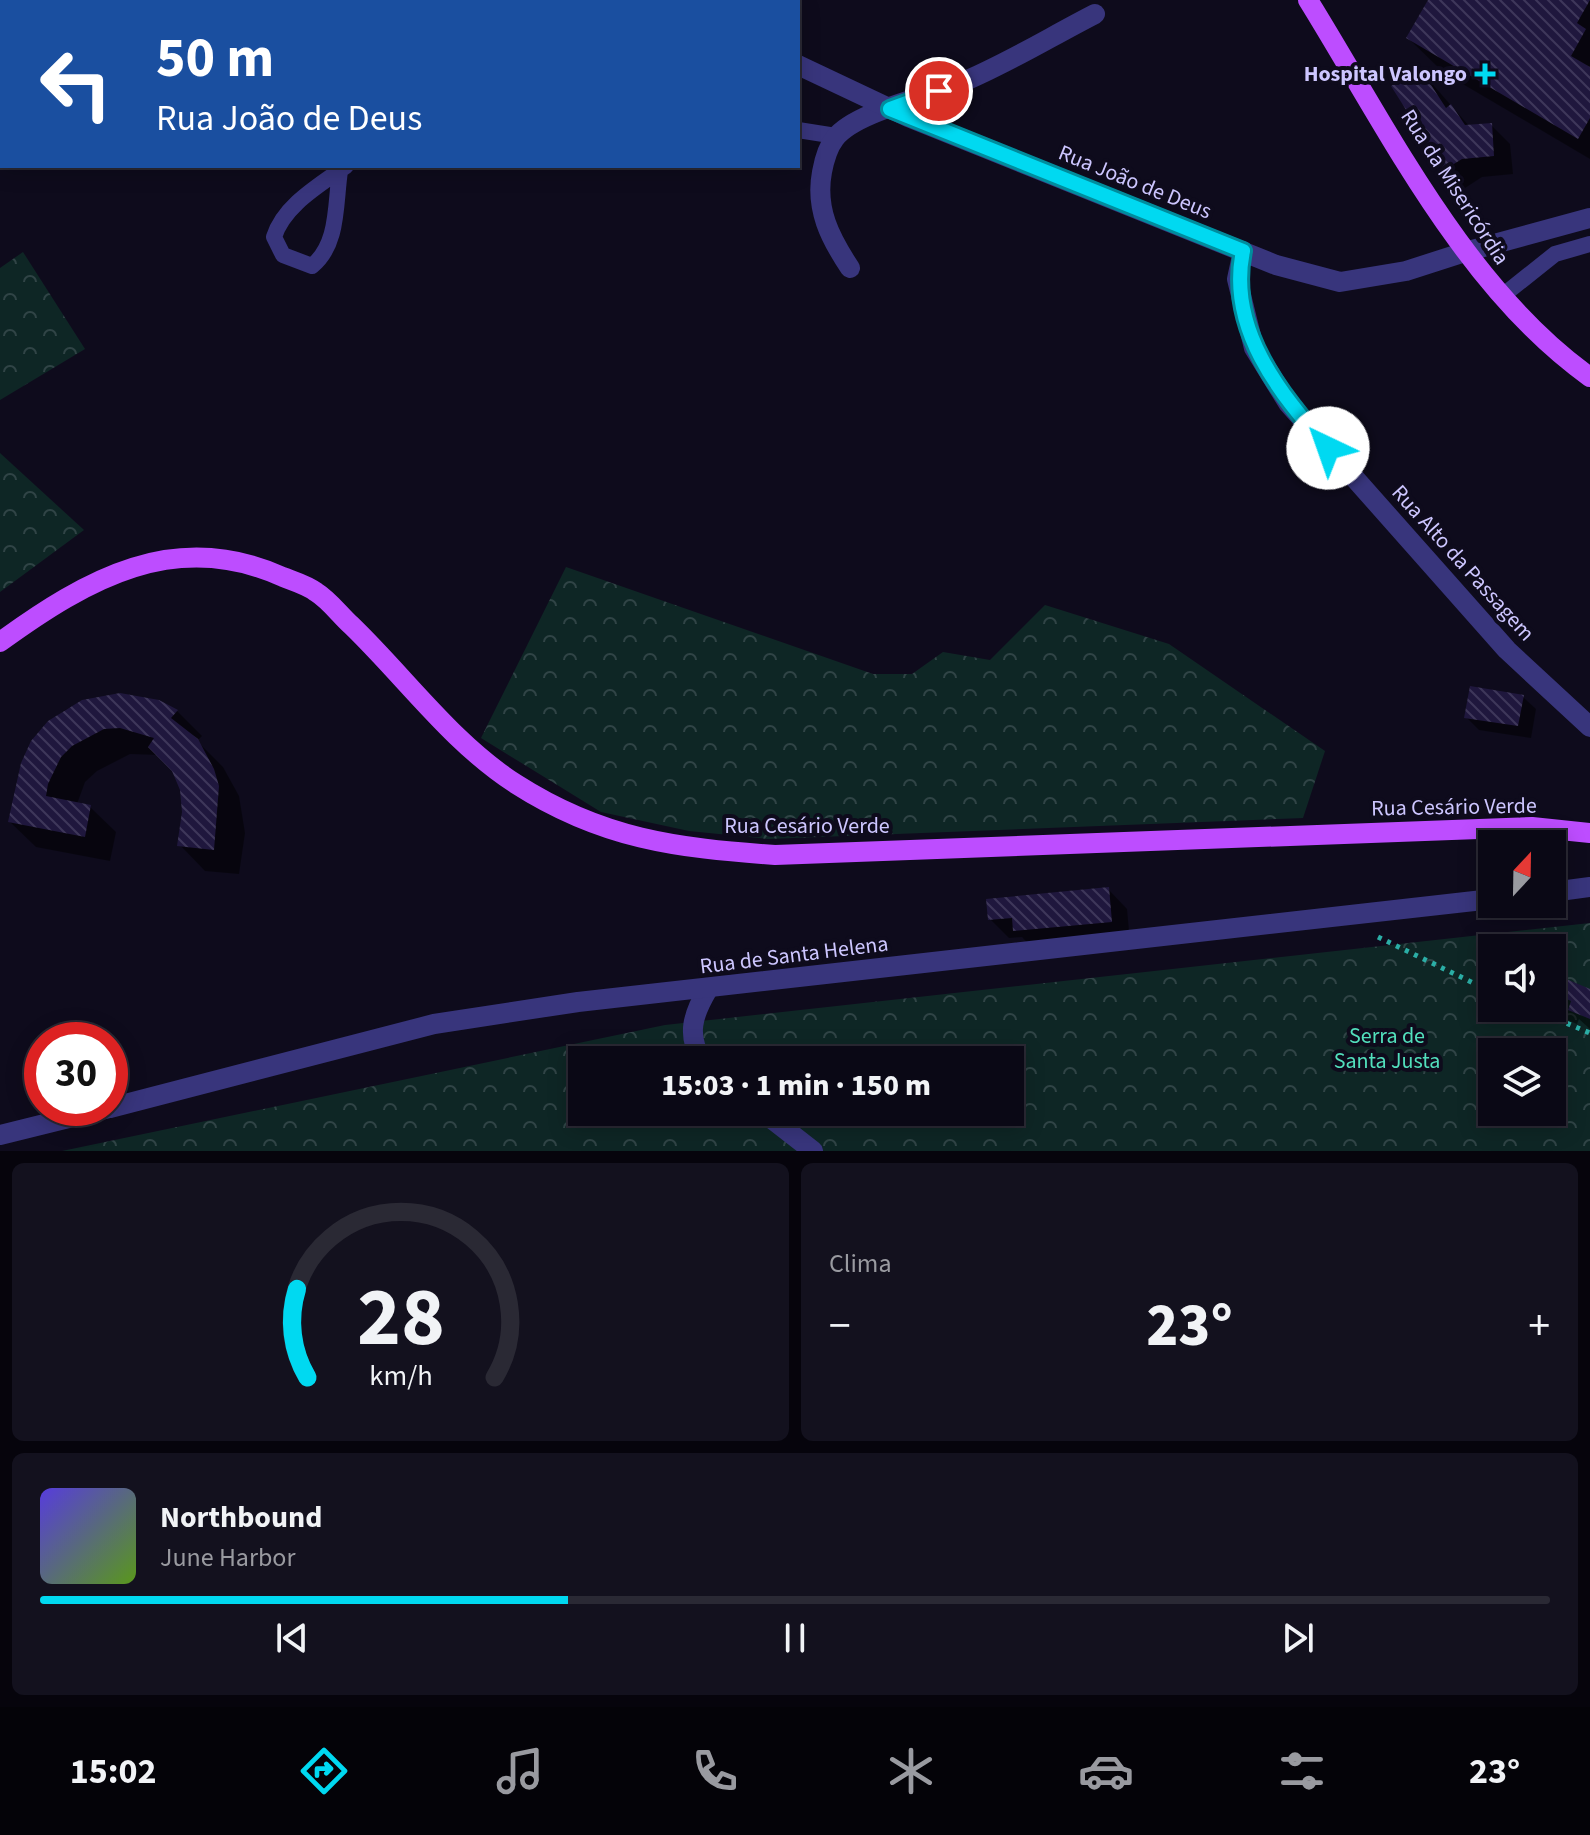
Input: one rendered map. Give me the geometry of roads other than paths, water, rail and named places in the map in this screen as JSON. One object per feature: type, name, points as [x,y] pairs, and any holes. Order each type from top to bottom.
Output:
[{"type":"main road","name":"Rua da Misericórdia","points":[[1308,0],[1465,252],[1501,297],[1556,353],[1590,377]]},
{"type":"main road","name":"Rua Cesário Verde","points":[[0,642],[59,599],[134,566],[195,556],[253,563],[316,591],[443,723],[514,783],[585,821],[633,838],[685,849],[775,855],[1532,827],[1590,833]]},
{"type":"street","points":[[850,268],[831,240],[822,215],[819,188],[824,160],[836,136],[857,122],[960,84],[1095,14]]},
{"type":"street","name":"Rua João de Deus","points":[[800,66],[890,109],[1276,265],[1340,282],[1406,271],[1590,218]]},
{"type":"street","name":"Rua Alto da Passagem","points":[[1243,251],[1237,279],[1254,348],[1288,403],[1507,650],[1590,727]]},
{"type":"street","points":[[1566,890],[1590,887]]},
{"type":"street","name":"Rua de Santa Helena","points":[[128,1103],[434,1024],[578,1002],[1478,901]]},
{"type":"street","points":[[693,1046],[691,1027],[708,989]]},
{"type":"street","name":"Rua de Santa Helena","points":[[0,1135],[36,1126]]},
{"type":"street","points":[[781,1126],[813,1151]]},
{"type":"lane","points":[[800,130],[836,136]]},
{"type":"lane","points":[[343,168],[333,234],[323,257],[312,266],[283,255],[274,237],[280,219],[343,168]]},
{"type":"lane","points":[[1501,297],[1555,254],[1590,244]]},
{"type":"place","name":"Hospital Valongo","points":[[1485,74]]},
{"type":"park label","name":"Serra de Santa Justa","points":[[1387,1048]]}]
